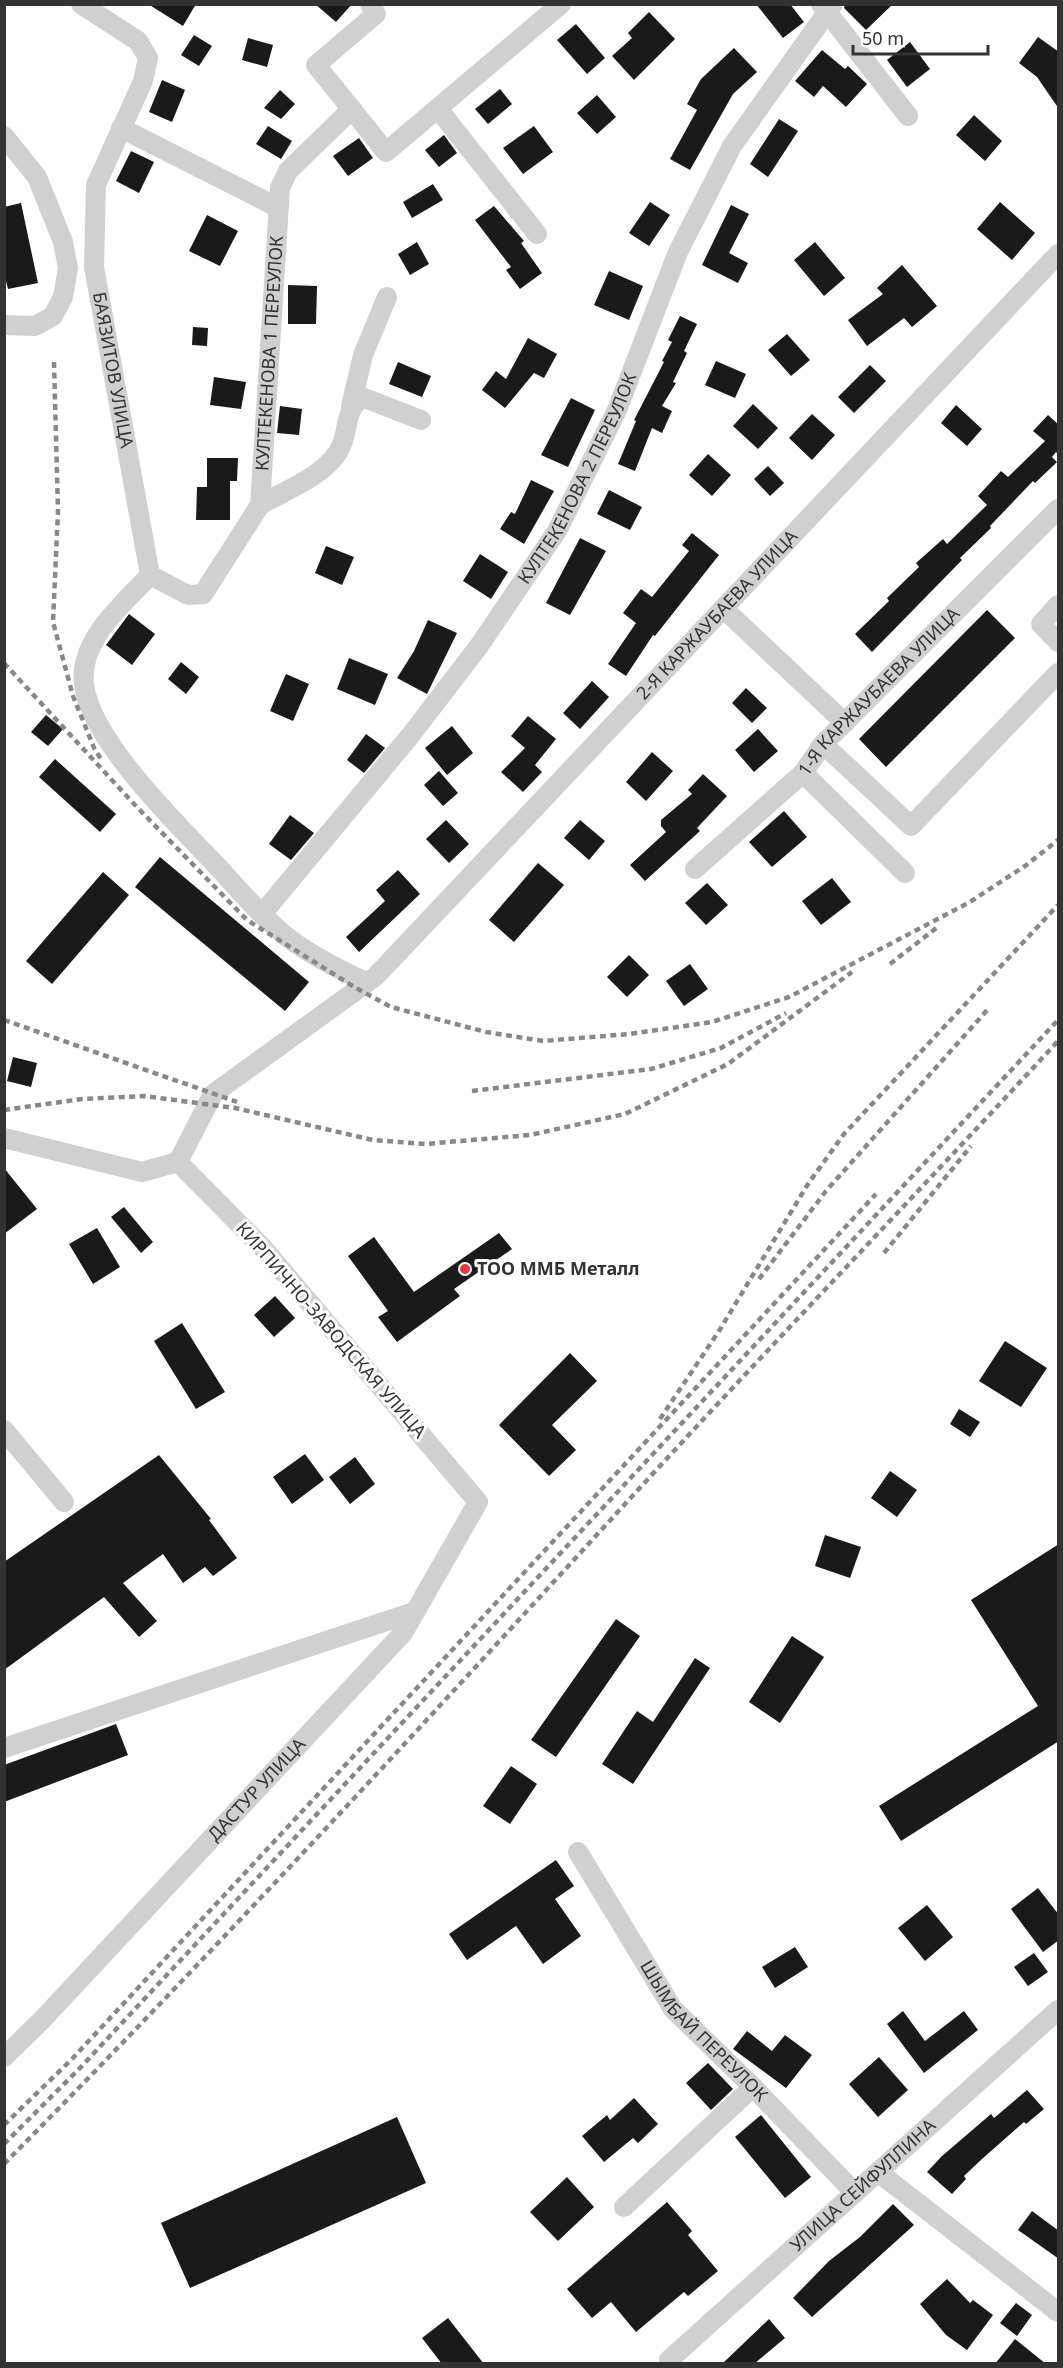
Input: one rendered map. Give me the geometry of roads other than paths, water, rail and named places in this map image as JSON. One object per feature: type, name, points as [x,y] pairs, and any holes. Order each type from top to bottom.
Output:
[{"type":"street","name":"БАЯЗИТОВ УЛИЦА","points":[[81,4],[138,41],[148,58],[143,81],[96,185],[94,267],[150,575]]},
{"type":"street","points":[[370,4],[376,14],[316,65],[386,152],[439,110],[561,4]]},
{"type":"street","points":[[827,7],[908,116]]},
{"type":"street","name":"КУЛТЕКЕНОВА 2 ПЕРЕУЛОК","points":[[262,914],[410,736],[479,646],[557,531],[617,410],[678,252],[732,146],[827,7]]},
{"type":"street","name":"КУЛТЕКЕНОВА 1 ПЕРЕУЛОК","points":[[261,505],[277,207],[280,188],[288,171],[352,109]]},
{"type":"street","points":[[439,110],[537,234]]},
{"type":"street","points":[[121,128],[277,207]]},
{"type":"street","points":[[4,136],[37,177],[63,242],[68,268],[63,297],[53,316],[35,326],[4,325]]},
{"type":"street","name":"2-Я КАРЖАУБАЕВА УЛИЦА","points":[[178,1162],[213,1094],[371,979],[1059,254]]},
{"type":"street","points":[[371,979],[288,938],[262,914],[141,786],[95,719],[84,684],[87,655],[99,631],[150,575],[188,595],[203,594],[261,505],[324,469],[339,450],[363,355],[387,297]]},
{"type":"street","points":[[351,406],[362,397],[421,420]]},
{"type":"street","name":"1-Я КАРЖАУБАЕВА УЛИЦА","points":[[695,868],[802,773],[823,744],[1059,509]]},
{"type":"street","points":[[1059,605],[1041,624],[1059,642]]},
{"type":"street","points":[[723,608],[845,723]]},
{"type":"street","points":[[823,744],[911,826],[1059,673]]},
{"type":"street","points":[[802,773],[905,873]]},
{"type":"street","points":[[4,1138],[142,1172],[178,1162]]},
{"type":"street","name":"КИРПИЧНО-ЗАВОДСКАЯ УЛИЦА","points":[[178,1162],[263,1248],[478,1502]]},
{"type":"street","points":[[4,1430],[64,1502]]},
{"type":"street","name":"ДАСТУР УЛИЦА","points":[[4,2057],[41,2021],[395,1641],[478,1502]]},
{"type":"street","points":[[4,1748],[414,1612]]},
{"type":"street","name":"ШЫМБАЙ ПЕРЕУЛОК","points":[[578,1852],[673,2009],[753,2087],[855,2193]]},
{"type":"street","name":"УЛИЦА СЕЙФУЛЛИНА","points":[[669,2360],[1059,2010]]},
{"type":"street","points":[[624,2207],[753,2087]]},
{"type":"street","points":[[878,2172],[1059,2312]]},
{"type":"railway","points":[[54,362],[58,511],[53,622],[73,696],[94,748],[101,759]]},
{"type":"railway","points":[[4,663],[135,805],[247,920],[356,988],[391,1007],[486,1032],[543,1041],[629,1034],[712,1022],[789,997],[970,902],[1025,866],[1058,840]]},
{"type":"railway","points":[[660,1419],[719,1331],[808,1184],[844,1134],[1058,905]]},
{"type":"railway","points":[[890,964],[939,926]]},
{"type":"railway","points":[[4,1110],[82,1099],[144,1096],[235,1108],[373,1140],[425,1144],[530,1135],[625,1114],[728,1064],[852,972]]},
{"type":"railway","points":[[759,1279],[826,1191],[989,1008]]},
{"type":"railway","points":[[472,1091],[651,1069],[721,1048],[786,1013]]},
{"type":"railway","points":[[4,1020],[237,1102]]},
{"type":"railway","points":[[4,2144],[80,2068],[1058,1020]]},
{"type":"railway","points":[[4,2164],[318,1837],[679,1446],[1058,1041]]},
{"type":"railway","points":[[884,1253],[971,1146]]},
{"type":"railway","points":[[4,2125],[72,2059],[876,1194]]},
{"type":"place","name":"ТОО ММБ Металл","points":[[465,1269]]}]
